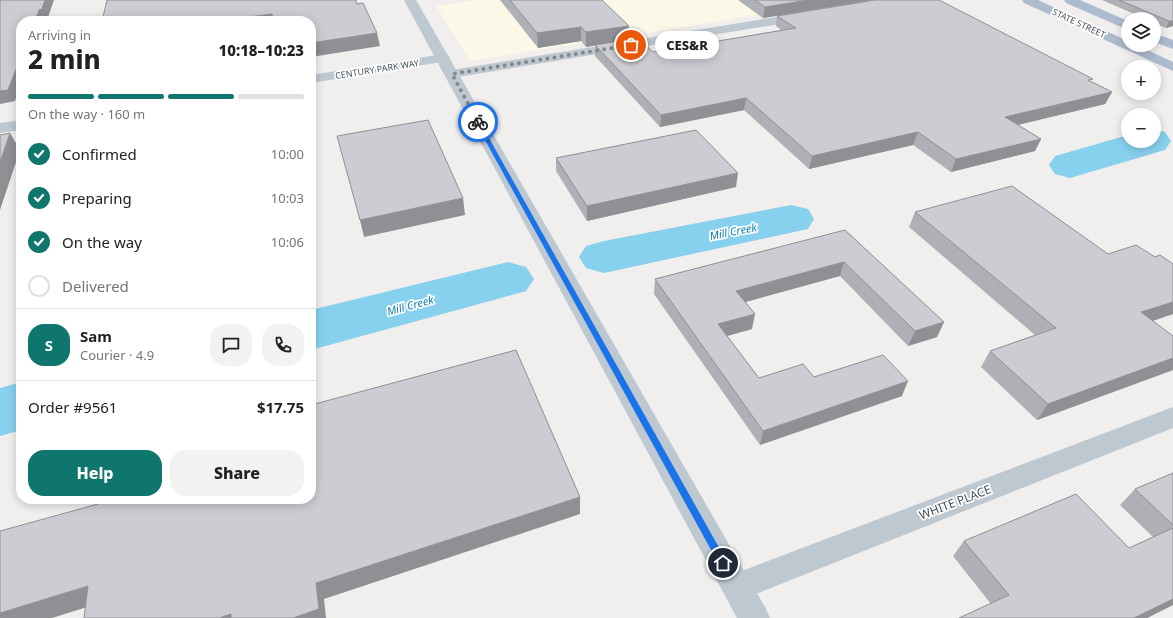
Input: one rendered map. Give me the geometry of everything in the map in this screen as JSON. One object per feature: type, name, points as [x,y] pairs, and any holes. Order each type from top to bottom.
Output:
[{"type":"main road","name":"STATE STREET","points":[[1028,0],[1173,67]]},
{"type":"main road","name":"STATE STREET","points":[[1070,0],[1121,23]]},
{"type":"main road","points":[[1161,40],[1173,45]]},
{"type":"street","points":[[410,0],[754,618]]},
{"type":"street","name":"CENTURY PARK WAY","points":[[316,79],[447,66],[820,14]]},
{"type":"street","points":[[0,128],[16,126]]},
{"type":"street","name":"WHITE PLACE","points":[[737,587],[1173,416]]},
{"type":"shaded area","points":[[477,0],[854,0],[470,61],[436,6]]},
{"type":"building","points":[[0,0],[45,0],[42,9],[39,10],[37,16],[16,16],[16,70],[8,90],[0,91]]},
{"type":"building","points":[[107,0],[356,0],[357,4],[363,3],[377,33],[316,42],[316,16],[272,16],[272,14],[257,16],[103,16]]},
{"type":"building","points":[[510,0],[602,0],[629,26],[586,32],[581,27],[537,33]]},
{"type":"building","points":[[755,0],[809,0],[765,7]]},
{"type":"building","points":[[875,0],[939,0],[1093,79],[1088,80],[1112,92],[1005,117],[1041,139],[956,159],[918,132],[812,156],[746,98],[661,115],[595,45],[638,38],[653,52],[796,28],[777,16]]},
{"type":"building","points":[[1119,0],[1173,0],[1173,21],[1161,18],[1161,12],[1148,12]]},
{"type":"building","points":[[428,120],[463,198],[360,220],[337,136]]},
{"type":"building","points":[[696,130],[738,173],[587,206],[556,158]]},
{"type":"building","points":[[10,133],[0,162],[0,135]]},
{"type":"building","points":[[1012,186],[1108,254],[1136,245],[1155,257],[1160,255],[1173,264],[1173,302],[1141,312],[1173,336],[1173,358],[1048,404],[990,351],[1056,328],[915,212]]},
{"type":"building","points":[[845,230],[944,322],[915,331],[844,262],[736,291],[755,314],[718,324],[759,378],[803,364],[814,377],[883,355],[908,381],[763,431],[655,279]]},
{"type":"building","points":[[516,350],[580,497],[316,583],[319,609],[293,618],[231,618],[231,614],[219,618],[84,618],[88,586],[0,613],[0,531],[98,504],[316,504],[316,404]]},
{"type":"building","points":[[1173,473],[1173,525],[1135,489]]},
{"type":"building","points":[[1076,494],[1129,548],[1173,528],[1173,599],[1134,618],[959,618],[1009,595],[964,541]]},
{"type":"waterway","name":"Mill Creek","points":[[1070,165],[1127,148]]},
{"type":"waterway","name":"Mill Creek","points":[[604,257],[791,219]]},
{"type":"waterway","name":"Mill Creek","points":[[316,329],[508,279]]},
{"type":"waterway","name":"Mill Creek","points":[[0,412],[16,407]]},
{"type":"way so far","points":[[478,122],[452,74],[631,45]]},
{"type":"place","name":"CES&R","points":[[631,45]]},
{"type":"route","points":[[478,122],[723,563]]}]
